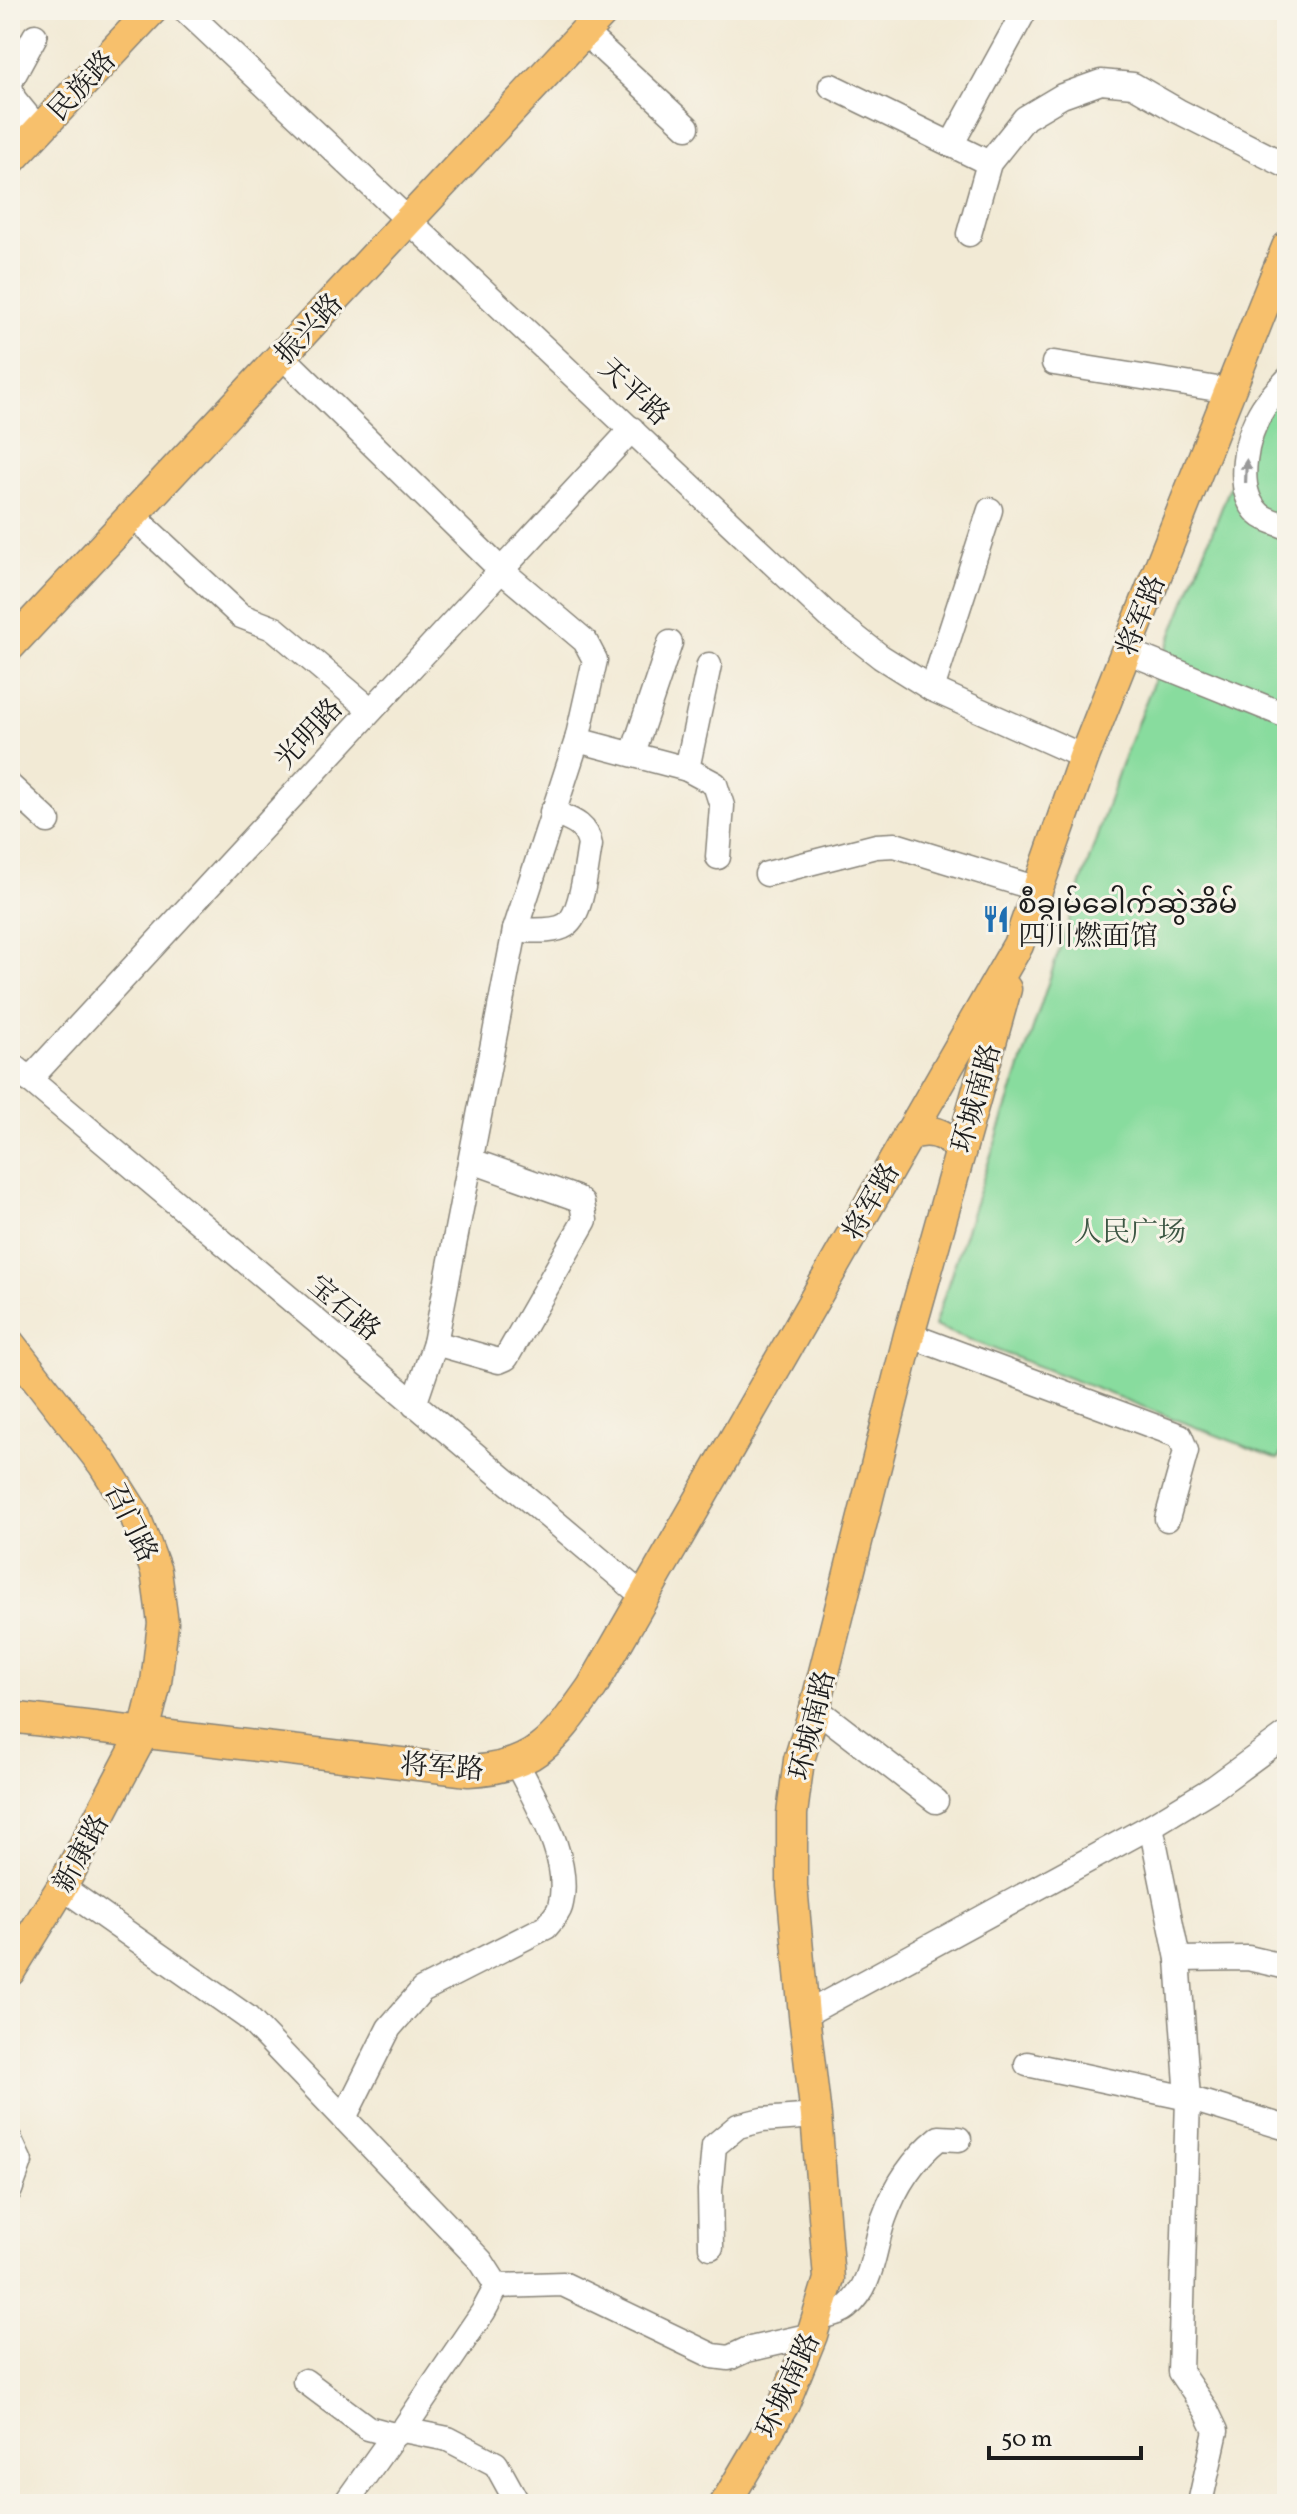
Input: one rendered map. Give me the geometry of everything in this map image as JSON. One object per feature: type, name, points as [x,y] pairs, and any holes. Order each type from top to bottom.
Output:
[{"type":"main road","name":"民族路","points":[[10,161],[152,10]]},
{"type":"main road","name":"振兴路","points":[[10,646],[605,10]]},
{"type":"main road","name":"将军路","points":[[10,1717],[441,1769],[498,1770],[517,1764],[547,1742],[570,1719],[592,1687],[1018,945],[1084,757],[1287,247]]},
{"type":"main road","name":"环城南路","points":[[727,2503],[784,2404],[829,2279],[792,1886],[792,1814],[799,1760],[815,1708],[909,1335],[1018,945]]},
{"type":"main road","points":[[908,1135],[924,1129],[961,1149]]},
{"type":"main road","name":"召门路","points":[[10,1344],[111,1476],[134,1513],[156,1571],[163,1623],[156,1683],[144,1732]]},
{"type":"main road","name":"新康路","points":[[10,1971],[62,1887],[144,1732]]},
{"type":"street","name":"天平路","points":[[185,10],[830,617],[881,657],[932,689],[1084,757]]},
{"type":"street","points":[[951,145],[1025,10]]},
{"type":"street","points":[[584,32],[687,127]]},
{"type":"street","points":[[35,36],[10,83],[13,98],[39,130]]},
{"type":"street","points":[[969,234],[989,163],[1025,118],[1062,96],[1101,82],[1133,85],[1287,166]]},
{"type":"street","points":[[831,86],[989,163]]},
{"type":"street","points":[[282,356],[501,570],[585,641],[595,660],[577,740],[515,930],[435,1343],[414,1405]]},
{"type":"street","points":[[1054,363],[1230,391]]},
{"type":"street","points":[[1287,380],[1263,408],[1250,437],[1245,493],[1259,515],[1287,527]]},
{"type":"street","points":[[1217,424],[1250,437]]},
{"type":"street","name":"光明路","points":[[29,1080],[632,429]]},
{"type":"street","points":[[932,689],[990,510]]},
{"type":"street","points":[[132,515],[241,616],[275,629],[371,710]]},
{"type":"street","points":[[633,753],[670,643]]},
{"type":"street","points":[[1126,651],[1287,716]]},
{"type":"street","points":[[687,769],[709,665]]},
{"type":"street","points":[[577,740],[687,769],[715,784],[722,806],[718,857]]},
{"type":"street","points":[[10,786],[48,821]]},
{"type":"street","points":[[515,930],[565,926],[577,912],[590,845],[588,834],[582,825],[552,812]]},
{"type":"street","points":[[767,874],[876,846],[895,845],[944,863],[1038,889]]},
{"type":"street","name":"宝石路","points":[[10,1063],[643,1596]]},
{"type":"street","points":[[435,1343],[499,1361],[506,1358],[585,1220],[582,1203],[576,1198],[472,1161]]},
{"type":"street","points":[[909,1335],[1180,1436],[1186,1451],[1167,1519]]},
{"type":"street","points":[[815,1708],[936,1801]]},
{"type":"street","points":[[804,2015],[1151,1826],[1215,1787],[1287,1734]]},
{"type":"street","points":[[344,2118],[389,2028],[422,1990],[546,1927],[560,1909],[562,1884],[554,1839],[517,1764]]},
{"type":"street","points":[[1151,1826],[1178,1959],[1188,2098],[1180,2372],[1206,2410],[1216,2431],[1200,2503]]},
{"type":"street","points":[[62,1887],[247,2017],[481,2261],[497,2286]]},
{"type":"street","points":[[1178,1959],[1248,1958],[1287,1967]]},
{"type":"street","points":[[1027,2064],[1188,2098],[1287,2128]]},
{"type":"street","points":[[711,2247],[710,2190],[714,2146],[738,2126],[762,2120],[816,2116]]},
{"type":"street","points":[[497,2286],[563,2284],[713,2356],[729,2358],[814,2326],[845,2310],[864,2286],[875,2259],[883,2220],[898,2187],[920,2153],[939,2138],[959,2139]]},
{"type":"street","points":[[10,2140],[20,2162],[10,2190]]},
{"type":"street","points":[[345,2504],[399,2433],[483,2312],[497,2286]]},
{"type":"street","points":[[305,2381],[368,2428],[448,2439],[496,2464],[518,2504]]},
{"type":"green space","name":"人民广场","points":[[1284,349],[1287,349],[1287,1444],[1278,1459],[934,1326],[1120,767]]},
{"type":"place","name":"စီချွမ်ခေါက်ဆွဲအိမ် 四川燃面馆","points":[[996,919]]}]
